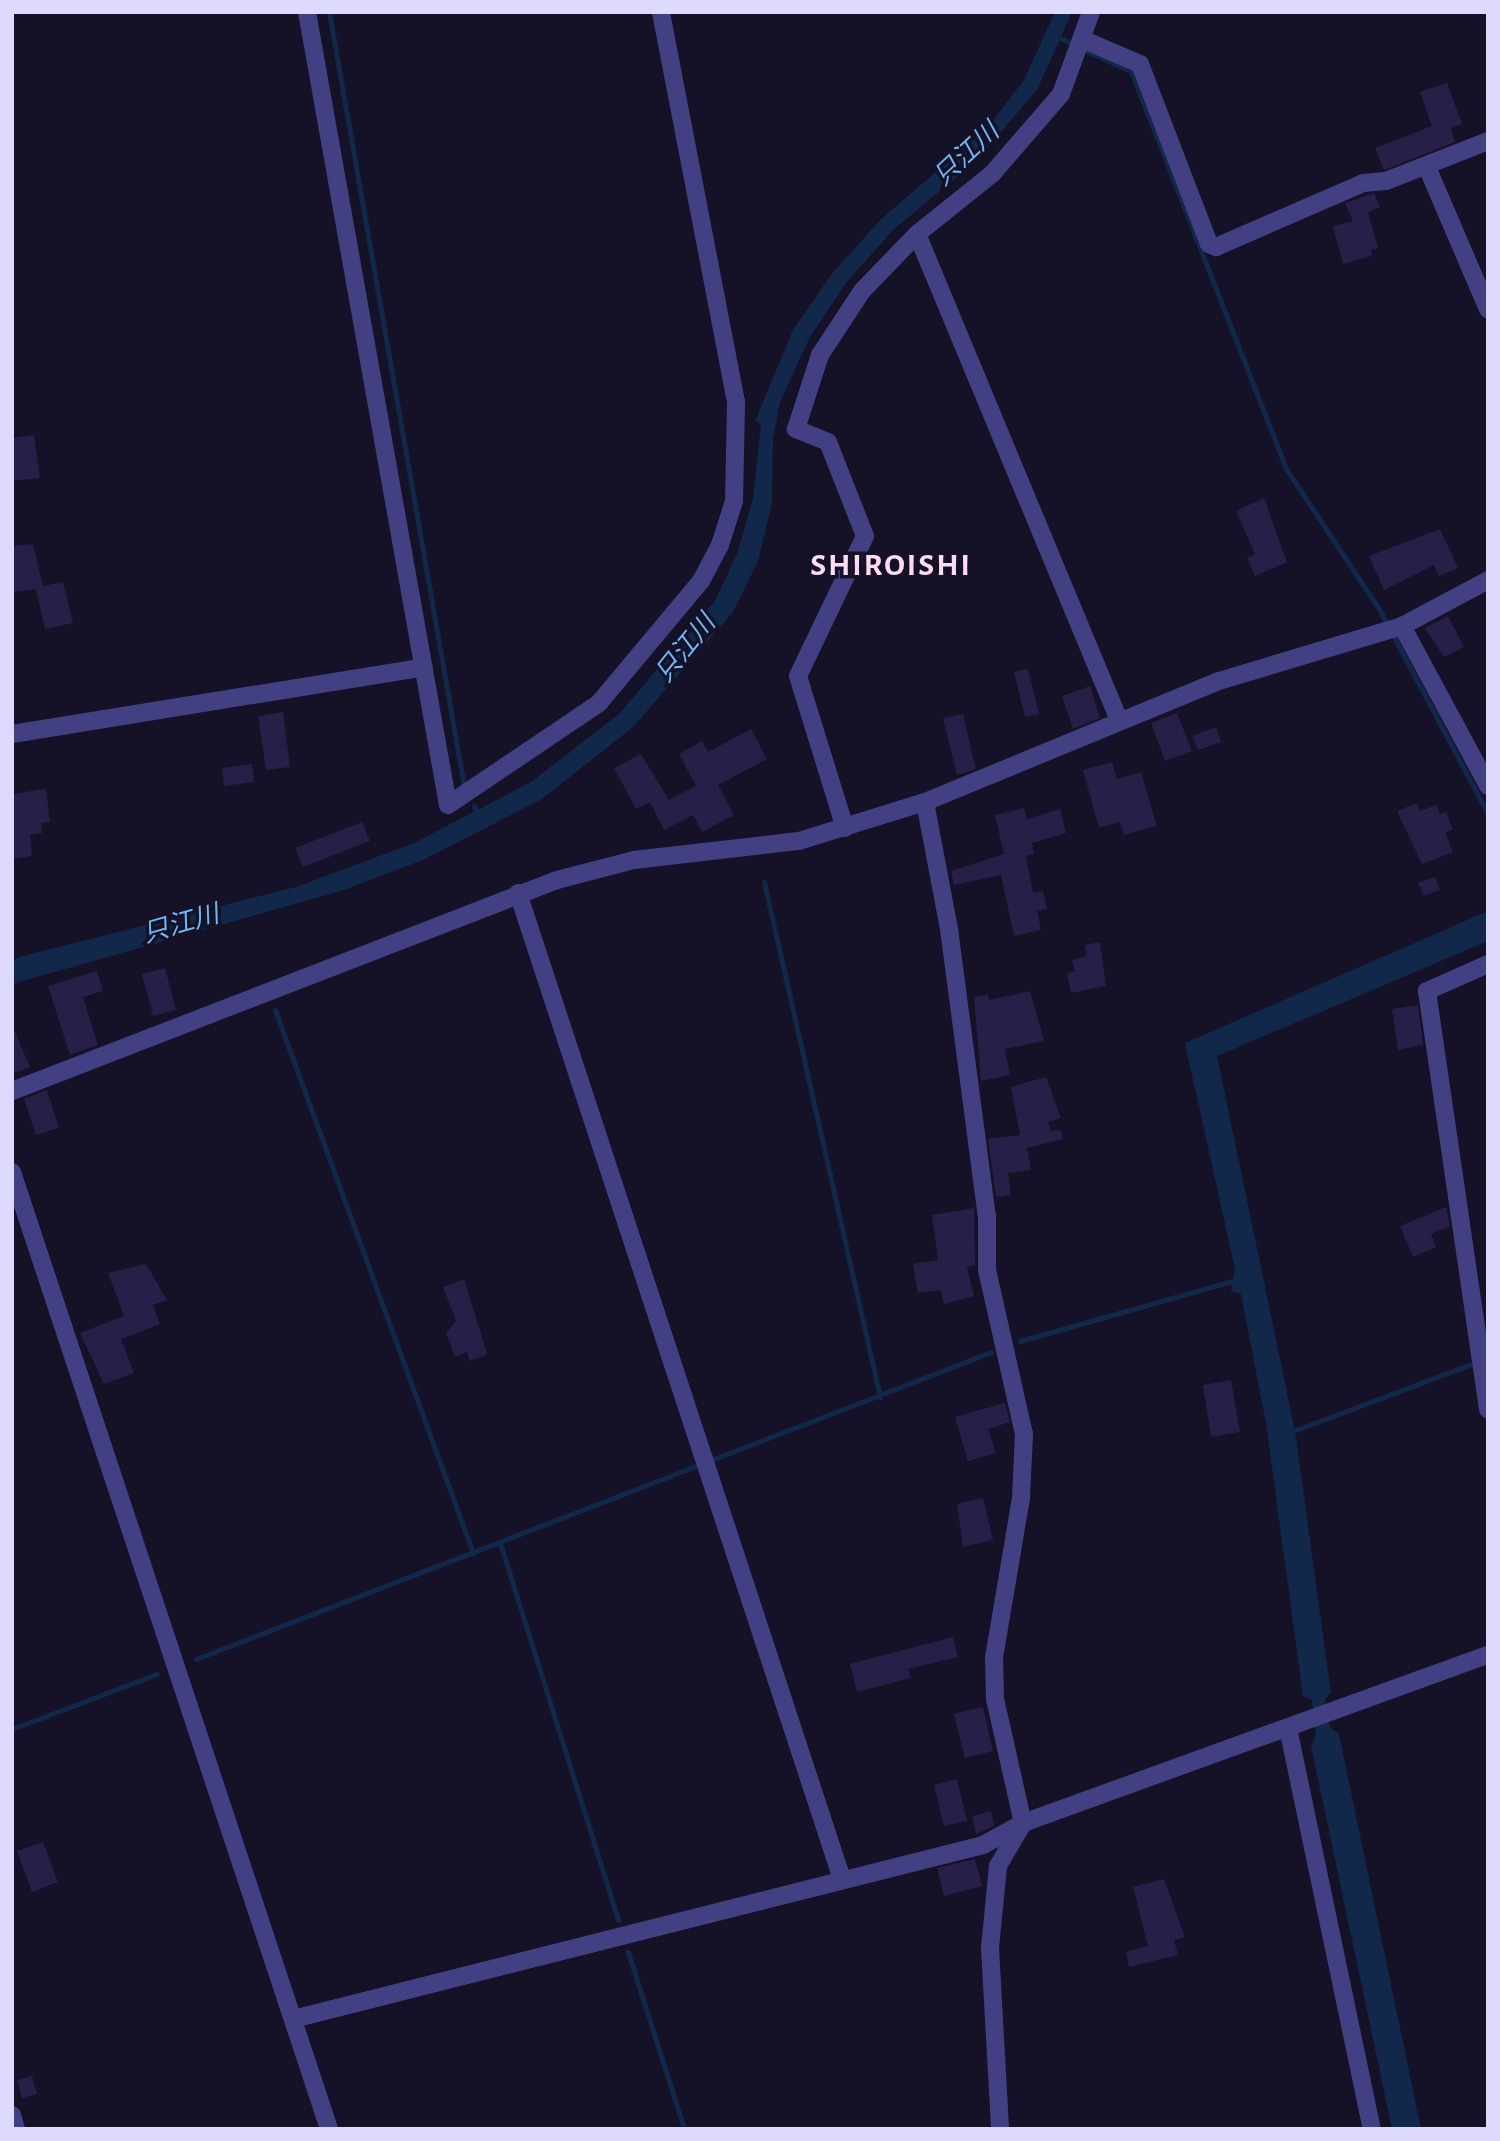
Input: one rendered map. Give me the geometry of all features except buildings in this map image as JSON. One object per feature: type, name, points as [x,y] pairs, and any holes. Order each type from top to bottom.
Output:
[{"type":"street","points":[[307,12],[448,805],[599,704],[667,628],[720,545],[734,501],[736,402],[661,12]]},
{"type":"street","points":[[845,828],[798,676],[865,536],[828,442],[796,429],[820,355],[862,291],[917,234],[1010,154],[1061,94],[1084,40],[1091,12]]},
{"type":"street","points":[[1084,40],[1140,64],[1209,244],[1216,247],[1363,183],[1427,167],[1488,141]]},
{"type":"street","points":[[1427,167],[1488,309]]},
{"type":"street","points":[[917,234],[1119,720]]},
{"type":"street","points":[[12,1091],[518,893],[634,859],[799,841],[925,802],[1088,739],[1119,720],[1219,681],[1394,628],[1488,580]]},
{"type":"street","points":[[1394,628],[1480,752],[1488,786]]},
{"type":"street","points":[[12,734],[424,667]]},
{"type":"street","points":[[925,802],[962,1025],[987,1216],[987,1270],[1024,1434],[1021,1498],[995,1657],[995,1699],[1023,1823],[998,1866],[990,1948],[1000,2129]]},
{"type":"street","points":[[518,893],[842,1879]]},
{"type":"street","points":[[1488,964],[1427,991],[1488,1410]]},
{"type":"street","points":[[12,1172],[16,1196],[329,2129]]},
{"type":"street","points":[[293,2019],[983,1845],[1023,1823],[1488,1656]]},
{"type":"street","points":[[1288,1728],[1372,2129]]},
{"type":"street","points":[[12,2115],[16,2129]]},
{"type":"water","name":"只江川","points":[[1055,12],[1072,12],[1037,90],[976,161],[893,230],[846,283],[810,337],[780,402],[773,439],[772,503],[758,561],[733,612],[633,727],[542,799],[423,860],[344,890],[12,984],[12,961],[19,957],[296,887],[414,843],[531,782],[619,714],[715,601],[737,554],[753,499],[761,424],[755,421],[793,330],[831,275],[880,220],[988,127],[1024,80]]},
{"type":"water","points":[[1488,911],[1488,941],[1217,1056],[1295,1431],[1331,1693],[1325,1699],[1330,1727],[1339,1734],[1421,2129],[1392,2129],[1311,1746],[1316,1735],[1312,1700],[1303,1696],[1266,1423],[1241,1294],[1231,1291],[1235,1269],[1185,1043]]},
{"type":"waterway","points":[[329,12],[464,786]]},
{"type":"waterway","points":[[1056,36],[1076,45]]},
{"type":"waterway","points":[[1084,50],[1131,71],[1285,467],[1379,609],[1488,814]]},
{"type":"waterway","points":[[474,806],[481,819]]},
{"type":"waterway","points":[[764,882],[880,1397]]},
{"type":"waterway","points":[[275,1010],[473,1553]]},
{"type":"waterway","points":[[1020,1341],[1236,1280]]},
{"type":"waterway","points":[[1488,1297],[1488,1317]]},
{"type":"waterway","points":[[196,1659],[991,1352]]},
{"type":"waterway","points":[[1288,1433],[1472,1364]]},
{"type":"waterway","points":[[500,1543],[618,1920]]},
{"type":"waterway","points":[[12,1729],[157,1674]]},
{"type":"waterway","points":[[628,1952],[684,2129]]},
{"type":"district","name":"SHIROISHI","points":[[891,565]]}]
